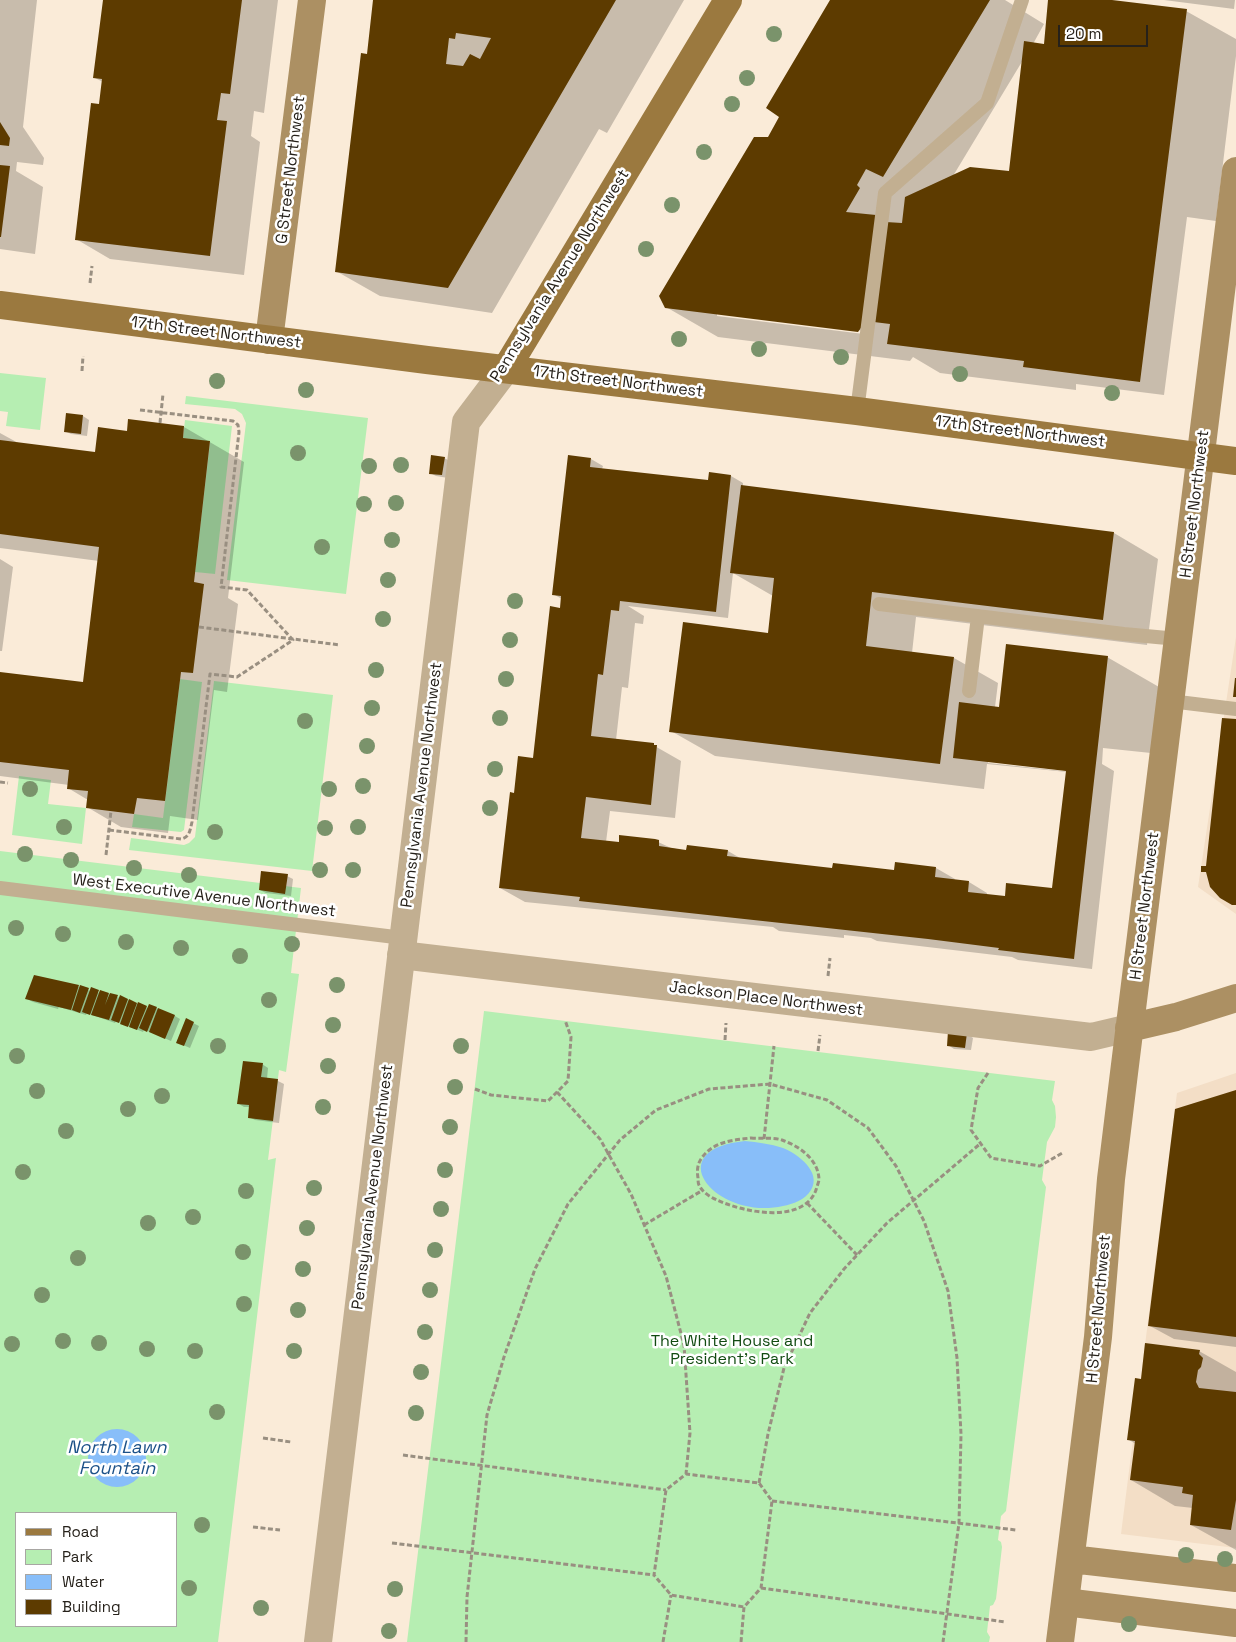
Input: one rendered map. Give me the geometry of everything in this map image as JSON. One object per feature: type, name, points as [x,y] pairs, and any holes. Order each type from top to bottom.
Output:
[{"type":"main road","name":"G Street Northwest","points":[[269,340],[312,0]]},
{"type":"main road","name":"Pennsylvania Avenue Northwest","points":[[506,369],[728,0]]},
{"type":"main road","name":"H Street Northwest","points":[[1060,1642],[1098,1337],[1111,1179],[1129,1028],[1235,183]]},
{"type":"main road","name":"17th Street Northwest","points":[[0,305],[269,340],[857,411],[1236,461]]},
{"type":"main road","points":[[1129,1028],[1176,1017],[1236,998]]},
{"type":"main road","points":[[1071,1559],[1236,1578]]},
{"type":"main road","points":[[1065,1602],[1236,1623]]},
{"type":"street","name":"Pennsylvania Avenue Northwest","points":[[318,1642],[466,422],[506,369]]},
{"type":"street","name":"Jackson Place Northwest","points":[[402,946],[1090,1037],[1129,1028]]},
{"type":"lane","points":[[857,411],[885,193],[987,103],[1022,0]]},
{"type":"lane","points":[[879,604],[1178,639]]},
{"type":"lane","points":[[969,691],[978,616]]},
{"type":"lane","points":[[1170,701],[1236,709]]},
{"type":"lane","name":"West Executive Avenue Northwest","points":[[0,888],[402,946]]},
{"type":"path","points":[[90,283],[92,266]]},
{"type":"path","points":[[82,371],[83,356]]},
{"type":"path","points":[[160,422],[163,394]]},
{"type":"path","points":[[140,410],[233,421],[238,425],[239,432],[221,587],[247,590],[293,640]]},
{"type":"path","points":[[199,627],[340,645]]},
{"type":"path","points":[[108,830],[181,839],[186,838],[192,822],[210,674],[237,677],[293,640]]},
{"type":"path","points":[[0,782],[8,783]]},
{"type":"path","points":[[106,855],[111,811]]},
{"type":"path","points":[[475,1089],[491,1095],[548,1101],[568,1081],[571,1037],[565,1020]]},
{"type":"path","points":[[764,1139],[774,1046]]},
{"type":"path","points":[[988,1073],[978,1088],[971,1130],[991,1158],[1040,1166],[1064,1152]]},
{"type":"path","points":[[466,1642],[467,1597],[487,1416],[504,1357],[535,1268],[568,1204],[620,1140],[656,1110],[709,1089],[770,1084],[827,1100],[868,1128],[896,1166],[924,1221],[948,1291],[957,1358],[961,1434],[959,1523],[943,1642]]},
{"type":"path","points":[[557,1092],[600,1139],[609,1154],[630,1194],[666,1276],[684,1345],[690,1433],[686,1474]]},
{"type":"path","points":[[764,1139],[780,1140],[802,1150],[816,1164],[819,1180],[815,1193],[807,1203],[789,1211],[770,1213],[749,1211],[728,1206],[708,1195],[699,1186],[697,1172],[699,1162],[708,1150],[729,1140],[764,1139]]},
{"type":"path","points":[[741,1642],[744,1606],[761,1588],[772,1501],[760,1483],[768,1434],[784,1368],[810,1313],[857,1255],[887,1223],[981,1143]]},
{"type":"path","points":[[644,1226],[703,1190]]},
{"type":"path","points":[[807,1203],[857,1255]]},
{"type":"path","points":[[264,1438],[291,1442]]},
{"type":"path","points":[[403,1455],[666,1490]]},
{"type":"path","points":[[654,1575],[666,1490],[686,1474],[760,1483]]},
{"type":"path","points":[[772,1501],[1016,1530]]},
{"type":"path","points":[[253,1527],[280,1530]]},
{"type":"path","points":[[392,1543],[654,1575],[670,1595],[744,1606]]},
{"type":"path","points":[[761,1588],[1005,1622]]},
{"type":"path","points":[[662,1642],[670,1595]]},
{"type":"shaded area","points":[[1236,637],[1236,914],[1198,887]]},
{"type":"shaded area","points":[[1236,1073],[1236,1548],[1121,1534],[1177,1093]]},
{"type":"green space","points":[[0,373],[46,378],[40,430],[6,426],[8,412],[0,411]]},
{"type":"green space","points":[[186,396],[368,418],[346,594],[227,580],[246,423],[242,414],[235,409],[185,404]]},
{"type":"green space","points":[[185,420],[232,426],[215,574],[195,572],[210,442],[183,438]]},
{"type":"green space","points":[[180,679],[202,682],[184,830],[181,832],[132,827],[134,814],[163,818]]},
{"type":"green space","points":[[214,681],[333,695],[312,871],[129,850],[131,838],[184,845],[195,837]]},
{"type":"green space","points":[[19,776],[51,780],[48,804],[86,808],[82,844],[12,835]]},
{"type":"green space","points":[[0,851],[301,888],[291,973],[299,974],[286,1072],[279,1070],[268,1160],[276,1158],[218,1642],[0,1642]]},
{"type":"green space","name":"The White House and President's Park","points":[[484,1011],[1055,1081],[1052,1100],[1055,1106],[1055,1127],[1047,1142],[1042,1180],[1046,1187],[1006,1511],[1001,1516],[998,1540],[1001,1542],[1002,1547],[996,1599],[993,1605],[990,1606],[987,1632],[990,1637],[989,1642],[407,1642]]},
{"type":"water","points":[[745,1141],[783,1148],[801,1159],[811,1170],[814,1183],[811,1190],[802,1199],[791,1204],[759,1208],[737,1203],[719,1194],[706,1182],[701,1169],[705,1157],[719,1147]]},
{"type":"water","name":"North Lawn Fountain","points":[[117,1429],[133,1434],[141,1442],[146,1458],[141,1474],[133,1482],[117,1487],[101,1482],[93,1474],[88,1458],[93,1442],[101,1434]]},
{"type":"building","points":[[103,0],[242,0],[230,94],[221,93],[217,120],[227,121],[210,256],[75,240],[91,103],[99,104],[102,79],[93,78]]},
{"type":"building","points":[[373,0],[616,0],[448,288],[335,272],[361,53],[367,54]],"holes":[[[456,33],[491,38],[480,59],[470,54],[463,66],[446,64],[449,38],[455,39]]]},
{"type":"building","points":[[830,0],[990,0],[883,177],[866,169],[857,185],[860,188],[846,212],[886,216],[886,222],[902,223],[905,197],[970,167],[1009,171],[1024,41],[1044,44],[1048,0],[1112,0],[1187,9],[1140,382],[1023,367],[1024,361],[887,344],[890,324],[866,321],[858,332],[665,308],[659,296],[754,137],[768,137],[779,117],[766,108]]},
{"type":"building","points":[[0,122],[10,138],[9,146],[0,145]]},
{"type":"building","points":[[0,165],[10,166],[1,237],[0,237]]},
{"type":"building","points":[[66,413],[83,415],[81,434],[64,432]]},
{"type":"building","points":[[128,419],[184,426],[183,438],[210,441],[194,582],[204,584],[193,673],[181,672],[165,801],[137,798],[134,814],[86,808],[88,791],[67,789],[69,770],[0,762],[0,672],[83,682],[99,547],[0,534],[0,440],[95,452],[98,427],[127,431]]},
{"type":"building","points":[[431,455],[445,457],[442,475],[429,474]]},
{"type":"building","points":[[568,455],[591,458],[590,467],[708,480],[709,472],[731,475],[716,612],[620,601],[619,611],[611,610],[603,675],[598,674],[591,736],[654,743],[654,745],[657,745],[651,805],[586,797],[581,838],[619,842],[619,835],[655,839],[659,840],[659,846],[686,850],[687,845],[728,850],[727,856],[832,868],[833,863],[894,870],[895,862],[936,867],[935,877],[969,881],[968,892],[1005,896],[1006,883],[1052,888],[1066,771],[953,758],[959,702],[999,707],[1006,644],[1108,656],[1074,959],[928,939],[579,901],[580,897],[499,888],[510,792],[514,793],[518,756],[533,758],[550,606],[560,608],[561,596],[552,595]]},
{"type":"building","points":[[741,485],[1114,532],[1103,620],[872,592],[866,646],[954,657],[940,764],[669,732],[683,622],[768,633],[774,578],[730,573]]},
{"type":"building","points":[[1235,678],[1236,697],[1233,697]]},
{"type":"building","points":[[1222,718],[1236,719],[1236,905],[1232,905],[1220,898],[1210,887],[1206,872],[1201,872],[1201,866],[1206,866]]},
{"type":"building","points":[[261,871],[288,874],[285,894],[259,890]]},
{"type":"building","points":[[34,975],[79,985],[71,1010],[25,999]]},
{"type":"building","points":[[80,985],[89,988],[80,1013],[72,1010]]},
{"type":"building","points":[[91,987],[99,990],[90,1015],[82,1012]]},
{"type":"building","points":[[100,990],[109,993],[105,1005],[110,993],[118,995],[109,1020],[91,1015]]},
{"type":"building","points":[[120,995],[128,999],[119,1023],[111,1020]]},
{"type":"building","points":[[129,999],[137,1003],[128,1027],[120,1024]]},
{"type":"building","points":[[138,1002],[147,1006],[137,1030],[129,1027]]},
{"type":"building","points":[[149,1004],[157,1007],[147,1032],[139,1028]]},
{"type":"building","points":[[158,1008],[175,1015],[165,1039],[149,1032]]},
{"type":"building","points":[[186,1018],[194,1022],[184,1046],[176,1043]]},
{"type":"building","points":[[948,1031],[967,1033],[965,1048],[947,1046]]},
{"type":"building","points":[[243,1061],[263,1063],[261,1077],[278,1079],[273,1121],[248,1118],[249,1105],[237,1104]]},
{"type":"building","points":[[1236,1090],[1236,1337],[1148,1326],[1175,1109]]},
{"type":"building","points":[[1145,1343],[1200,1350],[1199,1354],[1203,1358],[1196,1382],[1199,1388],[1236,1392],[1236,1500],[1231,1530],[1190,1525],[1193,1495],[1182,1493],[1183,1487],[1130,1480],[1135,1441],[1127,1440],[1135,1378],[1141,1379]]}]
